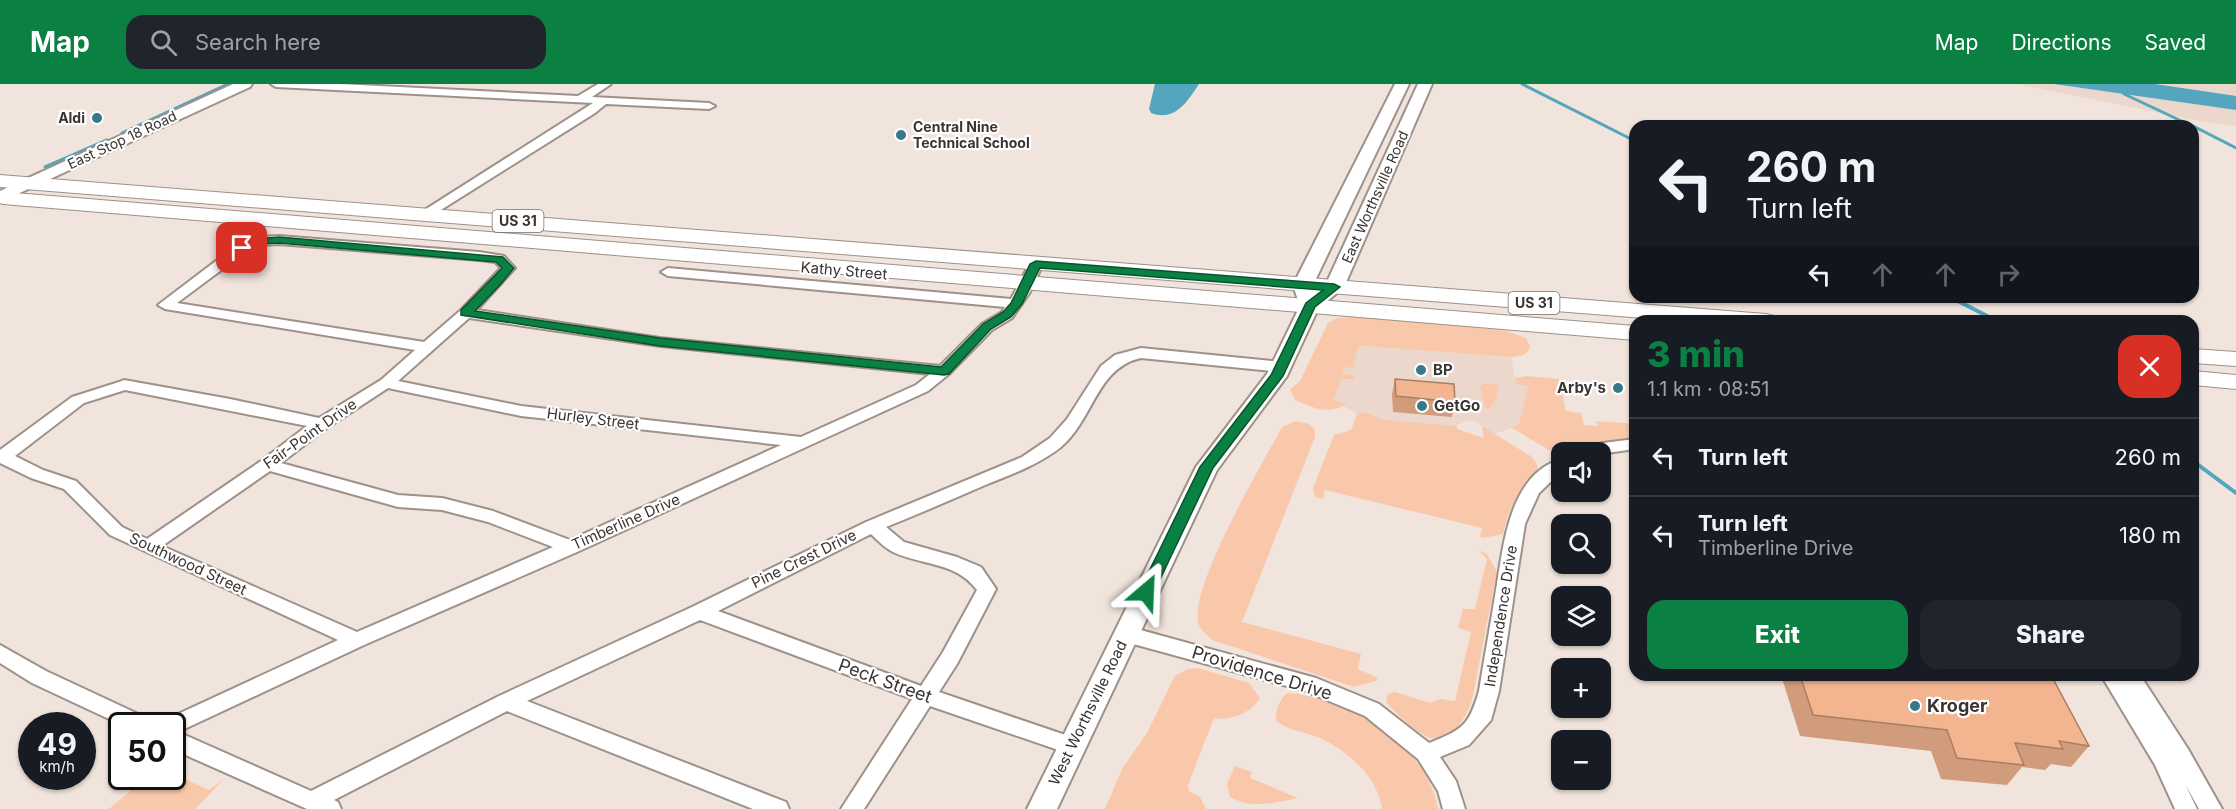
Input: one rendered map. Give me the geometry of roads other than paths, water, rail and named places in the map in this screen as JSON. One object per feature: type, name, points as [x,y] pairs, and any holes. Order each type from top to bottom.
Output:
[{"type":"main road","name":"East Stop 18 Road","points":[[0,197],[245,84]]},
{"type":"main road","name":"East Worthsville Road","points":[[1306,295],[1402,84]]},
{"type":"main road","name":"East Worthsville Road","points":[[1334,287],[1425,84]]},
{"type":"main road","name":"US 31","points":[[0,180],[428,214],[1031,273]]},
{"type":"main road","name":"US 31","points":[[0,197],[1306,295],[1629,332]]},
{"type":"main road","name":"US 31","points":[[1306,295],[1334,287],[1690,315]]},
{"type":"main road","name":"West Worthsville Road","points":[[1042,809],[1207,467],[1221,446],[1264,395],[1282,367],[1306,295]]},
{"type":"main road","points":[[2199,356],[2236,359]]},
{"type":"main road","points":[[2199,379],[2236,382]]},
{"type":"street","points":[[276,84],[709,106]]},
{"type":"street","points":[[582,98],[606,84]]},
{"type":"street","points":[[428,214],[591,111],[604,100]]},
{"type":"street","points":[[426,347],[165,305],[242,248],[259,241],[279,240],[499,259],[508,268],[466,313]]},
{"type":"street","name":"Kathy Street","points":[[668,272],[1016,304]]},
{"type":"street","name":"Timberline Drive","points":[[186,719],[357,640],[896,402],[922,388],[944,371],[987,327],[1007,315],[1016,304],[1031,273]]},
{"type":"street","points":[[466,313],[660,342],[944,371]]},
{"type":"street","name":"Fair-Point Drive","points":[[148,547],[267,465],[321,424],[386,383],[466,313]]},
{"type":"street","name":"Pine Crest Drive","points":[[321,805],[506,702],[699,612],[872,526],[1028,461],[1056,442],[1073,422],[1106,369],[1120,358],[1140,353],[1282,367]]},
{"type":"street","name":"Hurley Street","points":[[386,383],[521,411],[802,442]]},
{"type":"street","points":[[1,457],[78,400],[124,385],[230,404],[321,424]]},
{"type":"street","points":[[1611,447],[1629,445]]},
{"type":"street","name":"Southwood Street","points":[[1,457],[37,474],[70,484],[116,531],[357,640]]},
{"type":"street","points":[[267,465],[398,501],[442,504],[493,517],[571,547]]},
{"type":"street","name":"Independence Drive","points":[[1426,753],[1462,739],[1481,720],[1490,691],[1516,524],[1522,506],[1534,486],[1551,473]]},
{"type":"street","points":[[852,809],[926,696],[977,612],[987,589],[974,572],[951,562],[898,548],[872,526]]},
{"type":"street","name":"Peck Street","points":[[699,612],[926,696],[1073,746]]},
{"type":"street","name":"Providence Drive","points":[[1126,634],[1310,684],[1372,710],[1426,753],[1448,788],[1454,809]]},
{"type":"street","points":[[0,653],[39,677],[114,712]]},
{"type":"street","points":[[2115,681],[2163,760],[2186,809]]},
{"type":"street","points":[[2133,681],[2211,809]]},
{"type":"street","points":[[506,702],[778,809]]},
{"type":"street","points":[[186,745],[321,805]]},
{"type":"water","points":[[1155,84],[1199,84],[1180,109],[1167,115],[1159,115],[1151,113],[1149,109]]},
{"type":"water","points":[[2054,84],[2155,84],[2236,96],[2236,110]]},
{"type":"waterway","points":[[122,133],[228,84]]},
{"type":"waterway","points":[[1522,84],[1629,138]]},
{"type":"waterway","points":[[2124,94],[2179,120]]},
{"type":"waterway","points":[[2199,129],[2236,148]]},
{"type":"waterway","points":[[45,167],[107,140]]},
{"type":"waterway","points":[[1962,303],[1985,315]]},
{"type":"waterway","points":[[2199,465],[2236,493]]},
{"type":"place","name":"Aldi","points":[[97,118]]},
{"type":"place","name":"Central Nine Technical School","points":[[901,135]]},
{"type":"place","name":"BP","points":[[1421,370]]},
{"type":"place","name":"Arby's","points":[[1618,388]]},
{"type":"place","name":"GetGo","points":[[1422,406]]},
{"type":"place","name":"Kroger","points":[[1915,706]]}]
